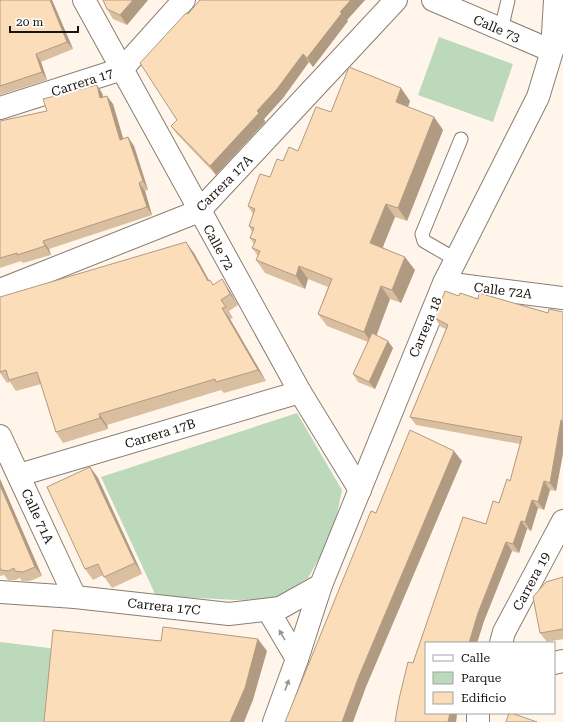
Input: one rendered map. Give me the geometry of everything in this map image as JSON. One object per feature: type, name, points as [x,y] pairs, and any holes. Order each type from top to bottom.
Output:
[{"type":"street","name":"Calle 72","points":[[84,0],[300,392],[360,490]]},
{"type":"street","name":"Carrera 17","points":[[0,108],[122,69],[184,0]]},
{"type":"street","name":"Carrera 17A","points":[[0,290],[199,211],[396,0]]},
{"type":"street","name":"Calle 73","points":[[433,0],[501,30],[558,51]]},
{"type":"street","name":"Carrera 18","points":[[274,722],[297,659],[321,585],[413,355],[455,259],[538,97],[558,51],[555,0]]},
{"type":"street","name":"Calle 72A","points":[[444,283],[563,298]]},
{"type":"street","name":"Carrera 17B","points":[[19,475],[300,392]]},
{"type":"street","name":"Calle 71A","points":[[0,436],[76,597]]},
{"type":"street","name":"Carrera 19","points":[[500,642],[504,632],[563,520]]},
{"type":"street","name":"Carrera 17C","points":[[0,592],[76,597],[230,614],[280,608],[321,585]]},
{"type":"street","points":[[268,610],[297,659]]},
{"type":"lane","points":[[501,30],[508,0]]},
{"type":"lane","points":[[455,259],[424,241],[422,234],[461,139]]},
{"type":"green space","points":[[439,37],[513,64],[493,122],[418,95]]},
{"type":"green space","points":[[297,413],[342,490],[333,534],[308,578],[273,599],[237,600],[156,596],[101,477]]},
{"type":"green space","points":[[0,642],[57,649],[49,722],[0,722]]},
{"type":"building","points":[[0,0],[50,0],[67,42],[36,54],[42,72],[0,86]]},
{"type":"building","points":[[103,0],[133,0],[120,15],[107,9]]},
{"type":"building","points":[[200,0],[351,0],[340,12],[342,13],[307,58],[303,54],[277,89],[257,111],[259,113],[210,166],[171,126],[177,120],[140,63]]},
{"type":"building","points":[[349,67],[401,88],[396,102],[434,117],[398,208],[386,204],[370,243],[405,257],[392,290],[381,286],[364,332],[318,314],[332,279],[299,266],[296,276],[256,260],[260,251],[252,248],[256,240],[250,238],[254,228],[249,226],[255,209],[248,206],[260,174],[270,177],[277,159],[283,161],[289,147],[298,151],[316,107],[331,112]]},
{"type":"building","points":[[97,85],[100,98],[107,96],[120,140],[128,137],[143,181],[139,183],[147,207],[43,241],[45,246],[17,255],[17,253],[0,258],[0,121],[47,111],[43,99]]},
{"type":"building","points":[[186,242],[208,281],[210,280],[213,285],[222,279],[225,284],[230,294],[221,300],[226,307],[222,308],[258,370],[216,382],[215,379],[99,414],[100,418],[56,432],[37,372],[9,380],[6,370],[0,372],[0,297]]},
{"type":"building","points":[[445,291],[459,296],[460,293],[478,299],[479,293],[548,313],[549,309],[563,312],[563,421],[561,420],[550,483],[544,481],[538,502],[532,500],[525,522],[521,521],[513,544],[506,542],[478,613],[469,642],[425,642],[425,714],[450,714],[448,722],[395,722],[408,662],[413,663],[463,517],[486,524],[493,501],[499,503],[507,479],[510,481],[522,437],[410,417],[448,325],[435,318]]},
{"type":"building","points":[[372,333],[388,341],[369,382],[353,374]]},
{"type":"building","points":[[410,430],[454,451],[359,676],[342,722],[285,722],[371,511],[376,513]]},
{"type":"building","points":[[90,467],[135,563],[104,577],[98,564],[85,569],[47,487]]},
{"type":"building","points":[[0,485],[35,567],[23,572],[15,571],[14,568],[8,571],[1,570],[0,568]]},
{"type":"building","points":[[563,577],[563,629],[540,633],[533,597],[546,582]]},
{"type":"building","points":[[163,627],[258,639],[245,688],[230,722],[44,722],[53,630],[161,641]]},
{"type":"building","points":[[509,714],[514,714],[537,722],[506,722]]}]
